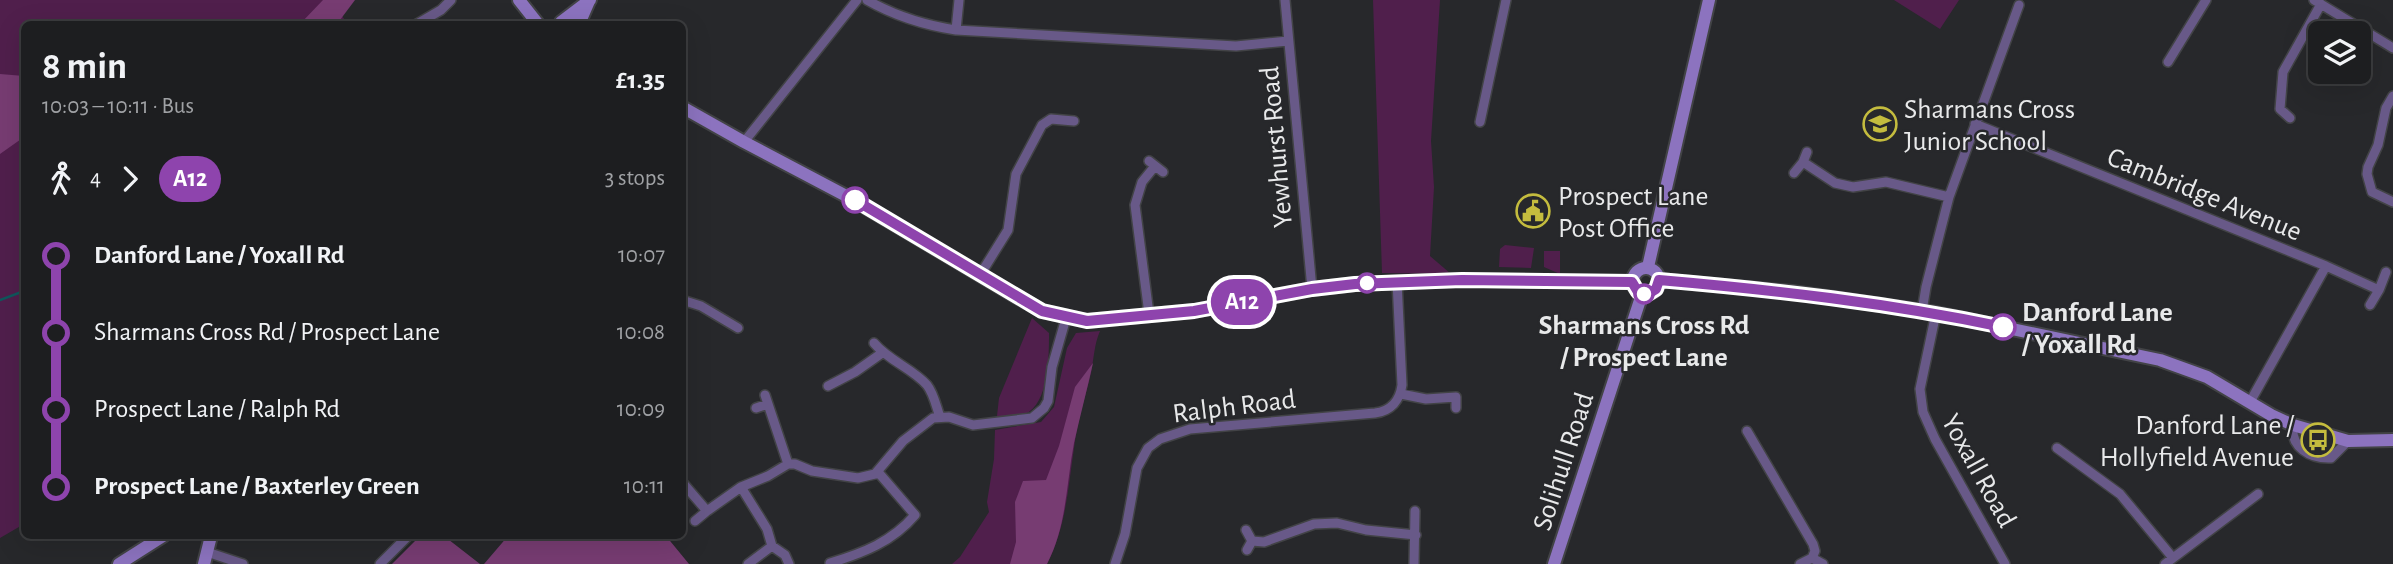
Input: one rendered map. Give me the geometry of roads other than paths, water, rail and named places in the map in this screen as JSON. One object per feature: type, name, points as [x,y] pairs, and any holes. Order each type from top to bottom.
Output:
[{"type":"street","points":[[422,21],[441,10],[451,0]]},
{"type":"street","points":[[519,0],[536,21]]},
{"type":"street","points":[[744,142],[856,0]]},
{"type":"street","points":[[867,0],[906,19],[956,30],[1237,46],[1288,41]]},
{"type":"street","points":[[956,30],[959,0]]},
{"type":"street","name":"Yewhurst Road","points":[[1284,0],[1312,289]]},
{"type":"street","points":[[1480,122],[1506,0]]},
{"type":"street","points":[[1648,267],[1709,0]]},
{"type":"street","points":[[2168,62],[2206,0]]},
{"type":"street","points":[[565,21],[589,1]]},
{"type":"street","points":[[580,21],[589,1]]},
{"type":"street","points":[[2290,118],[2280,109],[2283,72],[2318,2],[2393,48]]},
{"type":"street","points":[[1922,311],[1949,197],[2019,5]]},
{"type":"street","points":[[529,12],[553,21]]},
{"type":"street","points":[[2393,96],[2382,118],[2378,145],[2367,174],[2372,192],[2393,202]]},
{"type":"street","points":[[686,109],[852,199],[1042,311],[1066,318],[1098,321],[1194,311],[1312,289],[1397,281],[1632,282]]},
{"type":"street","points":[[980,275],[1008,230],[1016,174],[1041,125],[1051,119],[1074,121]]},
{"type":"street","name":"Cambridge Avenue","points":[[1975,124],[2379,290]]},
{"type":"street","points":[[1794,173],[1805,157],[1835,183],[1853,187],[1886,182],[1949,197]]},
{"type":"street","points":[[1149,314],[1135,205],[1142,182],[1156,166]]},
{"type":"street","points":[[2250,402],[2326,266]]},
{"type":"street","points":[[1648,267],[1656,272],[1659,280],[1653,292],[1642,294],[1635,289],[1632,282],[1636,271],[1648,267]]},
{"type":"street","points":[[2370,305],[2386,272]]},
{"type":"street","points":[[1659,280],[1792,292],[1936,313],[2174,363],[2207,377],[2292,425],[2348,441],[2393,440]]},
{"type":"street","points":[[1397,281],[1402,361],[1401,394],[1426,399],[1455,397],[1456,408]]},
{"type":"street","name":"Solihull Road","points":[[1554,564],[1642,294]]},
{"type":"street","points":[[686,301],[701,306],[737,328]]},
{"type":"street","name":"Yoxall Road","points":[[1936,313],[1920,389],[1923,412],[1934,439],[2005,564]]},
{"type":"street","points":[[695,521],[741,487],[788,464],[812,471],[858,478],[869,476],[878,472],[903,441],[926,423],[940,417],[949,417],[973,425],[1032,418],[1048,401],[1052,367],[1066,318]]},
{"type":"street","points":[[874,343],[882,353],[926,384],[940,417]]},
{"type":"street","points":[[828,386],[855,372],[882,353]]},
{"type":"street","name":"Ralph Road","points":[[1115,564],[1125,534],[1137,468],[1148,449],[1160,439],[1174,432],[1190,429],[1381,412],[1394,405],[1401,394]]},
{"type":"street","points":[[756,408],[767,400],[788,464]]},
{"type":"street","points":[[2292,425],[2291,435],[2294,442],[2303,451],[2322,458],[2331,457],[2348,441]]},
{"type":"street","points":[[1746,431],[1813,544],[1815,551],[1811,558],[1800,564]]},
{"type":"street","points":[[2057,448],[2120,494],[2169,561],[2258,494]]},
{"type":"street","points":[[830,563],[859,560],[908,524],[915,514],[878,472]]},
{"type":"street","points":[[686,487],[707,511]]},
{"type":"street","points":[[741,487],[767,529],[772,546],[785,555],[789,564]]},
{"type":"street","points":[[1414,564],[1415,511]]},
{"type":"street","points":[[1252,541],[1264,542],[1314,524],[1337,523],[1366,530],[1416,535]]},
{"type":"street","points":[[1247,530],[1252,541]]},
{"type":"street","points":[[119,564],[158,539]]},
{"type":"street","points":[[210,539],[206,558],[243,564]]},
{"type":"street","points":[[380,564],[405,539]]},
{"type":"street","points":[[1247,550],[1252,541]]},
{"type":"street","points":[[748,564],[772,546]]},
{"type":"street","points":[[1811,558],[1823,564]]},
{"type":"waterway","points":[[0,300],[21,292]]},
{"type":"place","name":"Sharmans Cross Junior School","points":[[1880,124]]},
{"type":"place","name":"Prospect Lane Post Office","points":[[1533,211]]},
{"type":"place","name":"Sharmans Cross Rd / Prospect Lane","points":[[1644,294]]},
{"type":"place","name":"Danford Lane / Yoxall Rd","points":[[2003,327]]},
{"type":"place","name":"Danford Lane / Hollyfield Avenue","points":[[2318,440]]}]
